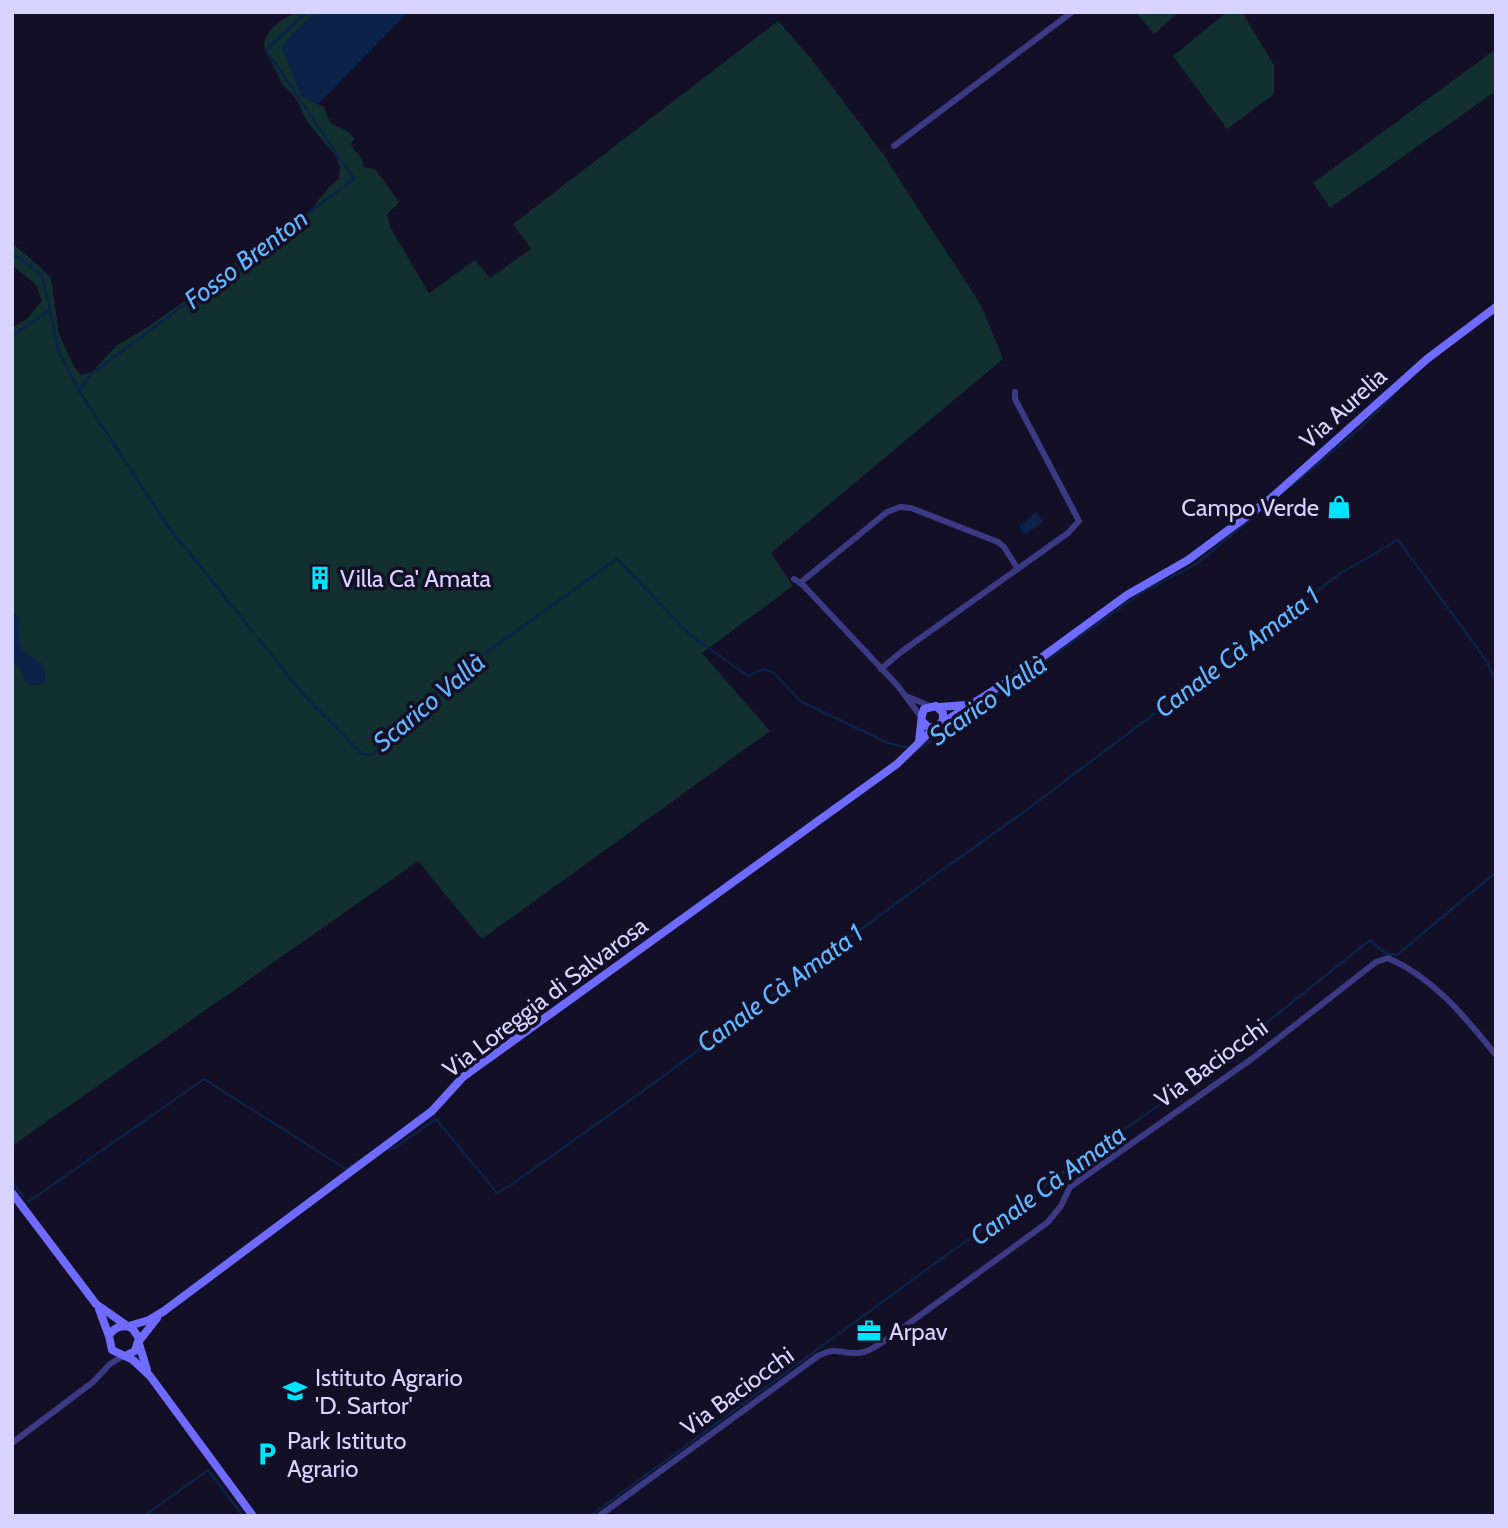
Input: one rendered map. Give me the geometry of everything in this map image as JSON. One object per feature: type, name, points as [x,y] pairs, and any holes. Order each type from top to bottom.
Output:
[{"type":"street","points":[[894,146],[1072,12]]},
{"type":"street","name":"Via Aurelia","points":[[1217,537],[1270,499],[1427,359],[1496,307]]},
{"type":"street","points":[[881,669],[1068,533],[1080,519],[1015,399],[1015,392]]},
{"type":"street","points":[[906,695],[934,706],[943,713],[938,725],[928,727],[906,695],[797,581],[887,512],[900,507],[915,509],[998,542],[1018,569]]},
{"type":"street","name":"Via Loreggia di Salvarosa","points":[[127,1326],[149,1320],[164,1311],[382,1150],[432,1111],[463,1077],[897,764],[938,725],[1020,674],[1127,595],[1188,560],[1217,537]]},
{"type":"street","name":"Via Loreggia di Salvarosa","points":[[934,706],[969,705]]},
{"type":"street","points":[[915,746],[925,709],[934,706]]},
{"type":"street","name":"Via Baciocchi","points":[[599,1516],[818,1356],[836,1349],[848,1353],[866,1352],[889,1338],[1048,1222],[1061,1206],[1070,1187],[1253,1058],[1376,962],[1388,958],[1405,965],[1431,984],[1468,1021],[1496,1055]]},
{"type":"street","points":[[12,1193],[96,1304],[109,1336],[106,1368]]},
{"type":"street","points":[[96,1304],[136,1332],[150,1376]]},
{"type":"street","name":"Via Loreggia di Salvarosa","points":[[139,1343],[164,1311]]},
{"type":"street","points":[[109,1336],[117,1327],[127,1326]]},
{"type":"street","points":[[12,1443],[93,1382],[106,1368],[135,1351],[139,1343]]},
{"type":"street","points":[[110,1347],[150,1376],[253,1516]]},
{"type":"green space","points":[[296,12],[317,12],[282,47],[302,97],[324,107],[330,123],[347,131],[355,139],[351,143],[362,160],[363,167],[375,169],[399,202],[387,215],[390,227],[429,293],[475,260],[490,278],[531,249],[513,224],[778,21],[809,56],[883,154],[982,307],[1003,359],[771,553],[793,586],[702,653],[770,731],[482,939],[418,861],[12,1146],[12,328],[27,319],[42,301],[36,285],[12,265],[12,243],[51,278],[59,334],[81,375],[92,372],[117,345],[213,282],[232,265],[267,242],[276,232],[311,210],[339,179],[340,167],[336,156],[308,123],[295,97],[282,84],[264,46],[271,30]]},
{"type":"green space","points":[[1136,12],[1179,12],[1154,34]]},
{"type":"green space","points":[[1227,12],[1242,12],[1274,65],[1274,94],[1227,129],[1173,56]]},
{"type":"green space","points":[[1496,49],[1496,91],[1330,208],[1313,183]]},
{"type":"water","points":[[317,12],[409,12],[318,104],[302,97],[282,47],[293,33]]},
{"type":"water","points":[[1036,512],[1043,522],[1025,535],[1019,527]]},
{"type":"water","points":[[12,611],[20,619],[21,649],[44,668],[45,681],[40,684],[34,686],[24,681],[22,671],[12,661]]},
{"type":"waterway","name":"Fosso Brenton","points":[[12,336],[50,310],[58,350],[79,391],[90,375],[354,179],[266,50],[307,12]]},
{"type":"waterway","points":[[12,253],[42,275],[50,310]]},
{"type":"waterway","name":"Scarico Vallà","points":[[1291,486],[1364,425],[1398,390]]},
{"type":"waterway","name":"Scarico Vallà","points":[[79,391],[167,525],[253,632]]},
{"type":"waterway","name":"Scarico Vallà","points":[[917,748],[956,724],[1144,591],[1195,565],[1259,512]]},
{"type":"waterway","name":"Canale Cà Amata 1","points":[[387,1149],[393,1149],[436,1119],[497,1193],[511,1185],[1021,814],[1341,573],[1398,540],[1486,660],[1496,682]]},
{"type":"waterway","name":"Scarico Vallà","points":[[258,638],[303,694],[363,755],[373,754],[452,677],[617,559],[689,634],[748,676],[764,669],[774,673],[800,701],[888,743],[910,748]]},
{"type":"waterway","name":"Canale Cà Amata","points":[[590,1516],[945,1256],[1200,1076],[1370,940],[1385,953],[1397,955],[1496,872]]},
{"type":"waterway","name":"Canale Cà Amata 1","points":[[28,1202],[204,1079],[346,1169],[377,1149]]},
{"type":"waterway","name":"Canale Cà Amata 1","points":[[12,1182],[23,1196]]},
{"type":"waterway","name":"Canale Cà Amata","points":[[144,1516],[208,1470],[243,1516]]},
{"type":"place","name":"Campo Verde","points":[[1339,507]]},
{"type":"place","name":"Villa Ca' Amata","points":[[320,578]]},
{"type":"place","name":"Arpav","points":[[869,1331]]},
{"type":"place","name":"Istituto Agrario 'D. Sartor'","points":[[295,1391]]},
{"type":"place","name":"Park Istituto Agrario","points":[[267,1454]]}]
